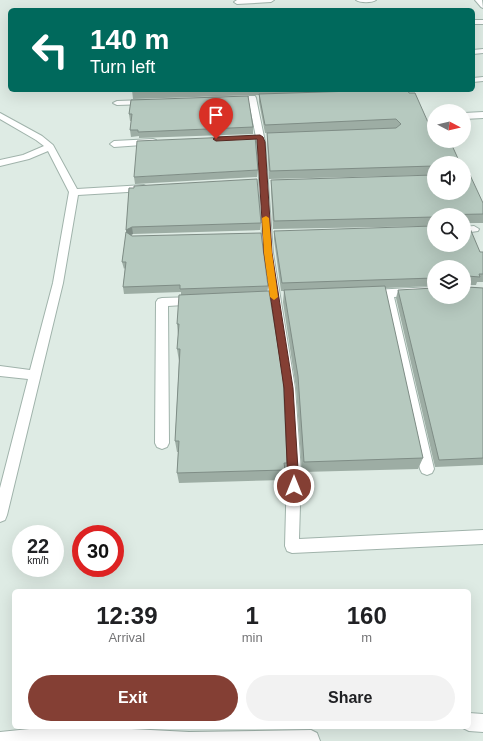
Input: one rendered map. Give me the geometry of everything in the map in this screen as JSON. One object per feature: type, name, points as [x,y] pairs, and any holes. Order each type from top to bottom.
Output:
[{"type":"street","points":[[237,2],[271,0]]},
{"type":"street","points":[[359,0],[372,0]]},
{"type":"street","points":[[478,0],[483,6]]},
{"type":"street","points":[[252,98],[260,137],[270,298],[289,388],[294,471],[292,546],[483,537]]},
{"type":"street","points":[[117,103],[156,102]]},
{"type":"street","points":[[471,116],[483,115]]},
{"type":"street","points":[[0,116],[39,138],[50,147],[74,192],[58,283],[0,515]]},
{"type":"street","points":[[114,144],[160,141]]},
{"type":"street","points":[[0,163],[26,157],[50,147]]},
{"type":"street","points":[[74,192],[153,187]]},
{"type":"street","points":[[362,295],[427,291]]},
{"type":"street","points":[[388,293],[427,469]]},
{"type":"street","points":[[270,298],[289,298]]},
{"type":"street","points":[[162,443],[162,302],[210,300]]},
{"type":"street","points":[[0,371],[34,375]]},
{"type":"street","points":[[471,722],[483,723]]},
{"type":"street","points":[[0,740],[63,738],[189,741],[311,739],[311,741]]},
{"type":"building","points":[[322,92],[415,93],[427,120],[427,148],[453,148],[457,156],[427,156],[427,166],[270,171],[267,133],[396,128],[401,124],[396,119],[265,125],[259,94]]},
{"type":"building","points":[[248,96],[253,127],[138,132],[138,130],[130,130],[132,114],[129,114],[131,100]]},
{"type":"building","points":[[255,136],[258,170],[134,177],[137,141]]},
{"type":"building","points":[[427,175],[427,200],[471,200],[471,177],[483,203],[483,214],[471,214],[471,208],[427,208],[427,217],[274,221],[271,180]]},
{"type":"building","points":[[257,179],[261,223],[132,227],[126,230],[129,188],[134,188],[134,186]]},
{"type":"building","points":[[427,226],[427,252],[471,252],[471,231],[480,252],[483,252],[483,274],[479,274],[480,277],[471,276],[471,260],[427,260],[427,278],[282,283],[274,231]]},
{"type":"building","points":[[126,232],[132,236],[261,233],[268,286],[180,289],[180,285],[123,287],[126,262],[122,262]]},
{"type":"building","points":[[385,286],[423,458],[304,462],[298,376],[284,290]]},
{"type":"building","points":[[471,287],[483,288],[483,458],[439,460],[398,290],[427,288],[427,304],[471,304]]},
{"type":"building","points":[[269,291],[283,377],[287,461],[287,463],[284,463],[285,470],[177,473],[179,441],[175,441],[180,349],[177,349],[179,295]]},
{"type":"slow traffic","points":[[266,218],[268,253],[274,297]]},
{"type":"route","points":[[216,139],[260,137],[268,253],[289,388],[294,486]]}]
